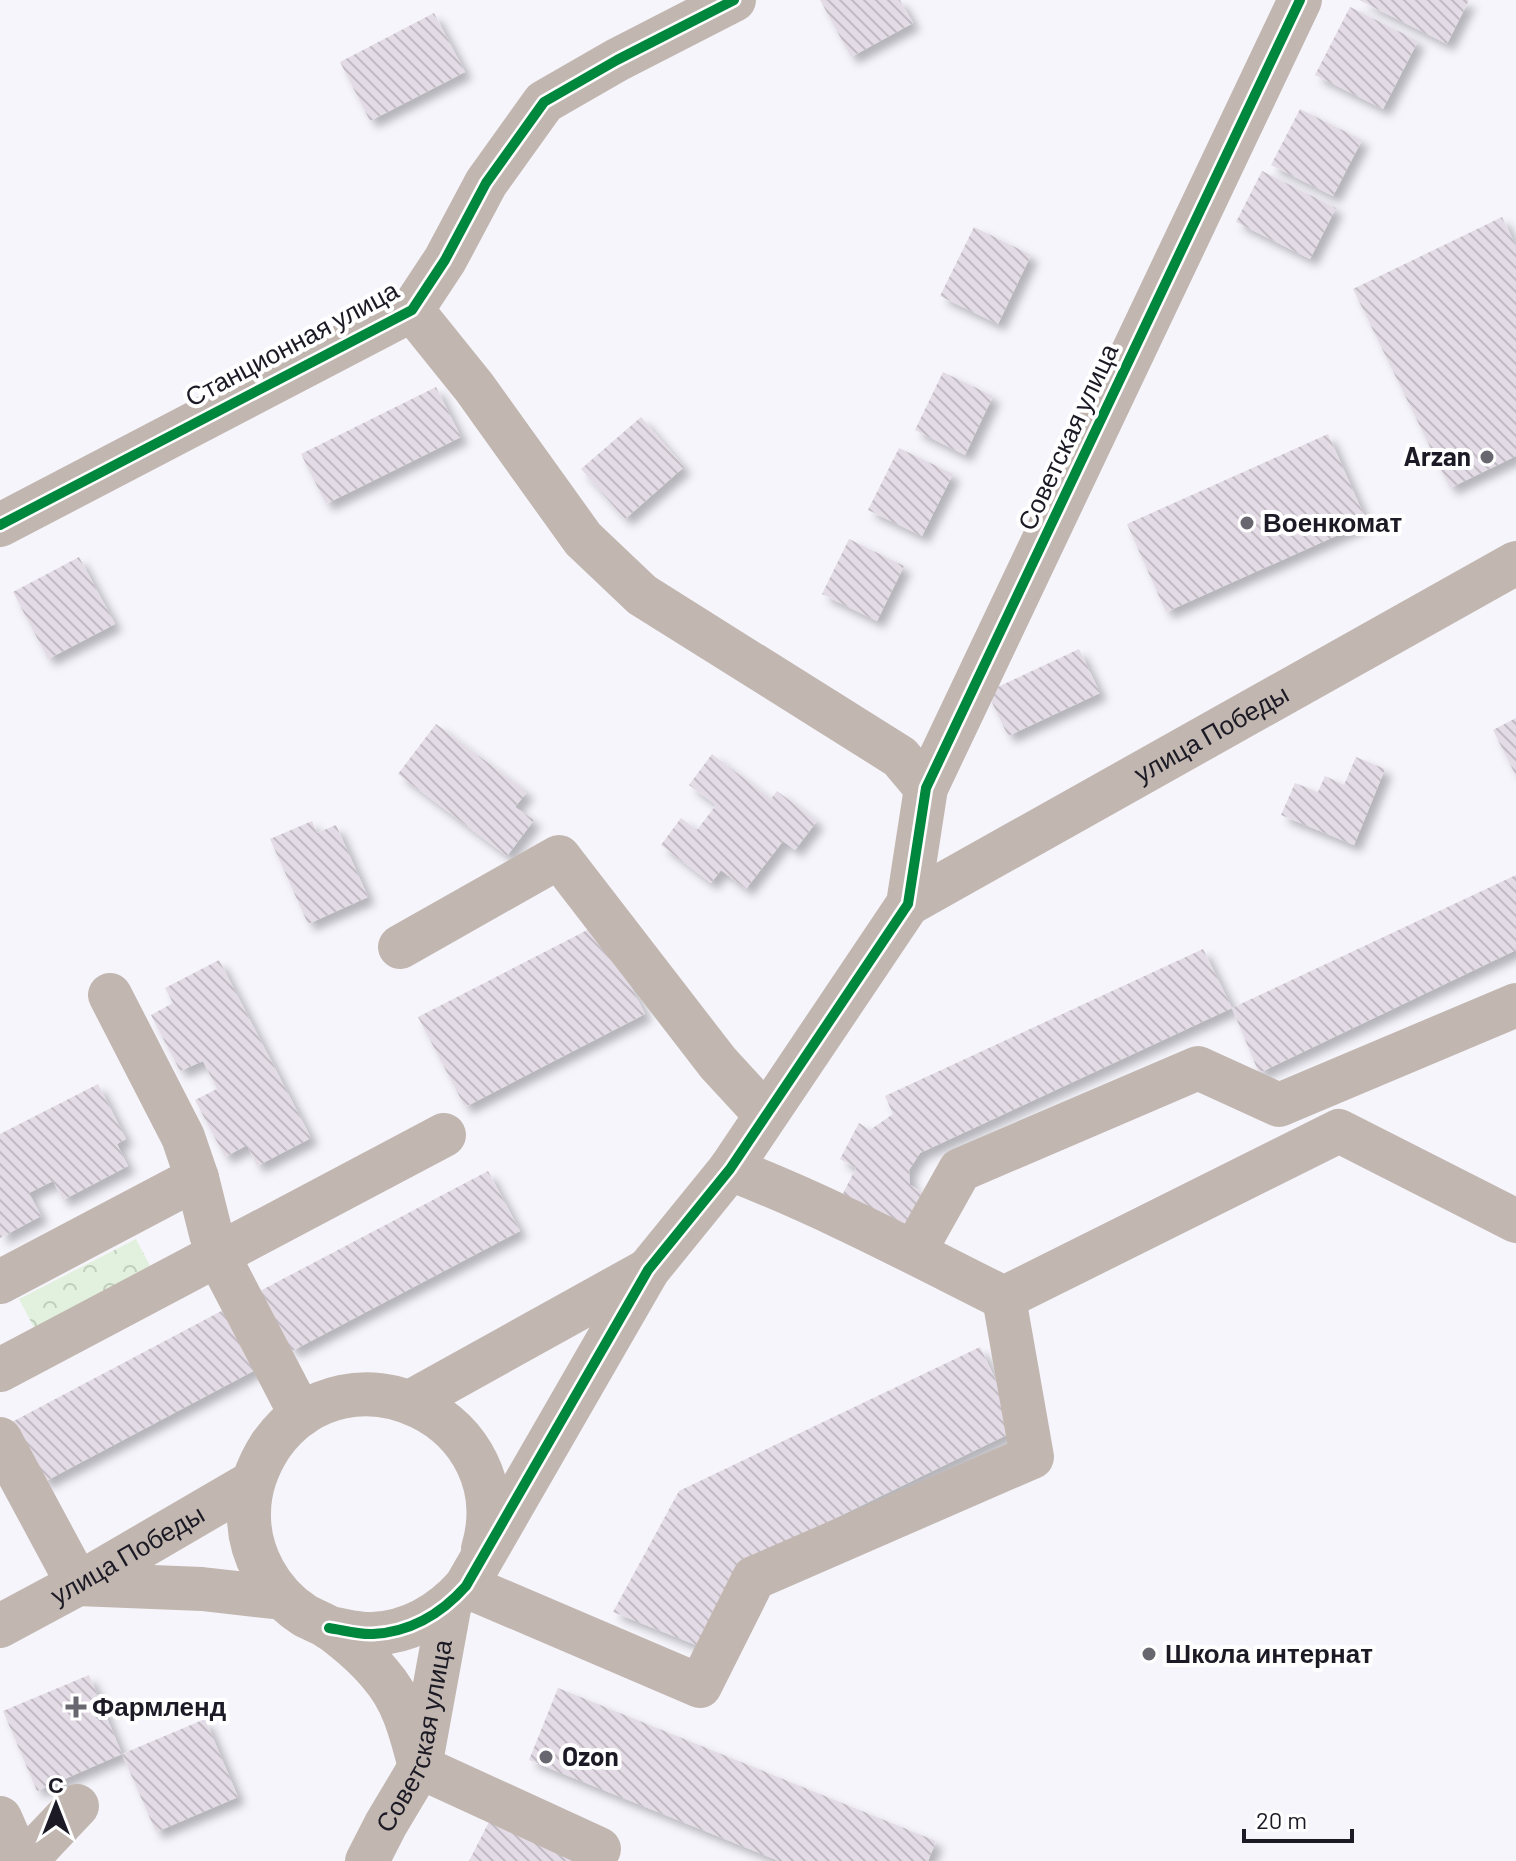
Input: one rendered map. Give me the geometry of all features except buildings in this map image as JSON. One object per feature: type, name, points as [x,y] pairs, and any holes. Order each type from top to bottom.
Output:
[{"type":"street","name":"Станционная улица","points":[[0,525],[412,310],[445,260],[486,183],[544,102],[617,60],[734,0]]},
{"type":"street","name":"Советская улица","points":[[908,904],[926,788],[1300,0]]},
{"type":"street","points":[[412,310],[474,387],[583,539],[632,586],[699,633],[900,757],[926,788]]},
{"type":"street","name":"улица Победы","points":[[908,904],[1516,563]]},
{"type":"street","points":[[400,947],[559,857],[718,1063],[765,1114]]},
{"type":"street","points":[[329,1628],[372,1634],[414,1626],[465,1585],[648,1270],[730,1169],[908,904]]},
{"type":"street","points":[[110,995],[183,1137],[218,1255],[301,1415]]},
{"type":"street","points":[[914,1252],[960,1170],[1198,1068],[1279,1105],[1516,1005]]},
{"type":"street","points":[[1004,1298],[1339,1131],[1516,1221]]},
{"type":"street","points":[[0,1370],[444,1135]]},
{"type":"street","points":[[730,1169],[914,1252],[1004,1298]]},
{"type":"street","points":[[0,1282],[197,1178]]},
{"type":"street","points":[[412,1401],[648,1270]]},
{"type":"street","points":[[465,1585],[700,1686],[754,1578],[1032,1457],[1004,1298]]},
{"type":"street","points":[[465,1585],[489,1528],[487,1489],[473,1452],[447,1422],[412,1401],[375,1394],[327,1402],[301,1415],[279,1433],[263,1456],[253,1482],[249,1513],[252,1544],[264,1573],[282,1598],[304,1615],[329,1628],[378,1671],[398,1697],[420,1767],[607,1857]]},
{"type":"street","points":[[0,1439],[78,1584],[202,1589],[282,1598]]},
{"type":"street","name":"улица Победы","points":[[0,1626],[253,1482]]},
{"type":"street","name":"Советская улица","points":[[367,1861],[420,1767],[465,1585]]},
{"type":"street","points":[[0,1818],[22,1861],[77,1806]]},
{"type":"green space","points":[[136,1239],[157,1279],[40,1339],[19,1299]]},
{"type":"cycle path","points":[[0,525],[412,310],[445,260],[486,183],[544,102],[617,60],[734,0]]},
{"type":"cycle path","points":[[329,1628],[368,1634],[400,1629],[436,1613],[466,1586],[648,1270],[730,1169],[908,904],[926,788],[1300,0]]},
{"type":"place","name":"Arzan","points":[[1487,457]]},
{"type":"place","name":"Военкомат","points":[[1247,523]]},
{"type":"place","name":"Школа интернат","points":[[1149,1654]]},
{"type":"place","name":"Фармленд","points":[[76,1707]]},
{"type":"place","name":"Ozon","points":[[546,1757]]}]
